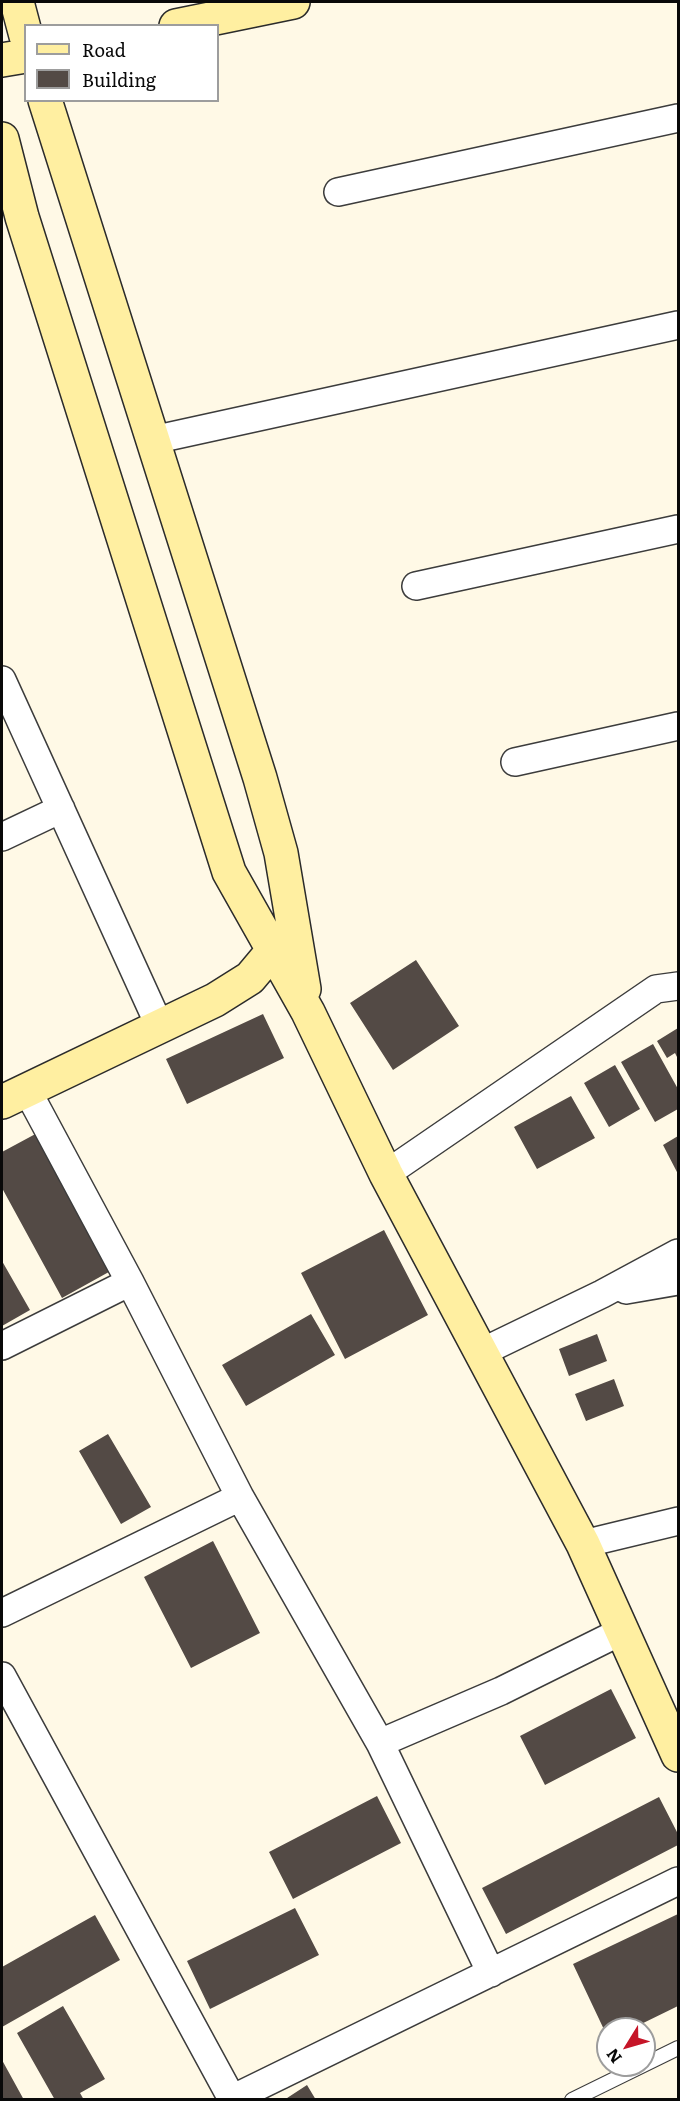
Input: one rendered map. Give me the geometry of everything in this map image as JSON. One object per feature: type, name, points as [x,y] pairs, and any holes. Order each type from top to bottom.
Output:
[{"type":"street","points":[[17,2],[24,28]]},
{"type":"street","points":[[186,24],[293,2]]},
{"type":"street","points":[[2,60],[24,56]]},
{"type":"street","points":[[46,102],[282,853],[308,1011]]},
{"type":"street","points":[[338,192],[678,118]]},
{"type":"street","points":[[2,139],[22,218],[229,872],[308,1011],[386,1174],[583,1545],[677,1749]]},
{"type":"street","points":[[153,440],[678,325]]},
{"type":"street","points":[[416,586],[678,529]]},
{"type":"street","points":[[2,681],[160,1027]]},
{"type":"street","points":[[515,762],[678,726]]},
{"type":"street","points":[[2,837],[61,809]]},
{"type":"street","points":[[293,924],[274,951],[250,978],[215,1000],[14,1096],[130,1282],[240,1497],[380,1743],[491,1973]]},
{"type":"street","points":[[386,1174],[656,989],[678,986]]},
{"type":"street","points":[[482,1352],[602,1294],[678,1253]]},
{"type":"street","points":[[602,1294],[678,1281]]},
{"type":"street","points":[[2,1346],[130,1282]]},
{"type":"street","points":[[2,1613],[240,1497]]},
{"type":"street","points":[[583,1545],[678,1521]]},
{"type":"street","points":[[380,1743],[522,1681],[624,1630]]},
{"type":"street","points":[[2,1676],[231,2099],[678,1881]]},
{"type":"lane","points":[[572,2100],[678,2048]]},
{"type":"building","points":[[416,960],[459,1026],[393,1070],[350,1003]]},
{"type":"building","points":[[263,1014],[284,1058],[187,1104],[166,1059]]},
{"type":"building","points":[[678,1028],[678,1059],[675,1053],[667,1058],[657,1041]]},
{"type":"building","points":[[653,1044],[678,1089],[678,1109],[655,1122],[621,1062]]},
{"type":"building","points":[[615,1065],[640,1109],[609,1127],[584,1083]]},
{"type":"building","points":[[571,1096],[595,1138],[537,1169],[514,1127]]},
{"type":"building","points":[[41,1131],[116,1268],[62,1298],[2,1188],[2,1152]]},
{"type":"building","points":[[678,1136],[678,1174],[663,1145]]},
{"type":"building","points":[[384,1230],[428,1315],[345,1359],[301,1273]]},
{"type":"building","points":[[2,1261],[30,1310],[2,1326]]},
{"type":"building","points":[[311,1314],[335,1355],[246,1406],[222,1365]]},
{"type":"building","points":[[597,1334],[607,1361],[569,1376],[559,1349]]},
{"type":"building","points":[[614,1379],[624,1406],[586,1421],[575,1394]]},
{"type":"building","points":[[108,1434],[151,1507],[121,1524],[79,1451]]},
{"type":"building","points":[[213,1541],[260,1633],[191,1668],[144,1577]]},
{"type":"building","points":[[611,1689],[636,1738],[545,1785],[520,1736]]},
{"type":"building","points":[[377,1796],[401,1843],[293,1899],[269,1852]]},
{"type":"building","points":[[659,1797],[678,1834],[678,1845],[506,1934],[482,1888]]},
{"type":"building","points":[[295,1908],[319,1955],[210,2009],[187,1961]]},
{"type":"building","points":[[678,1914],[678,2006],[656,2017],[598,2017],[573,1964]]},
{"type":"building","points":[[95,1915],[120,1960],[2,2027],[2,1967]]},
{"type":"building","points":[[63,2006],[105,2079],[80,2093],[84,2100],[55,2100],[17,2033]]},
{"type":"building","points":[[2,2060],[24,2100],[2,2100]]},
{"type":"building","points":[[307,2085],[316,2100],[284,2100]]}]
